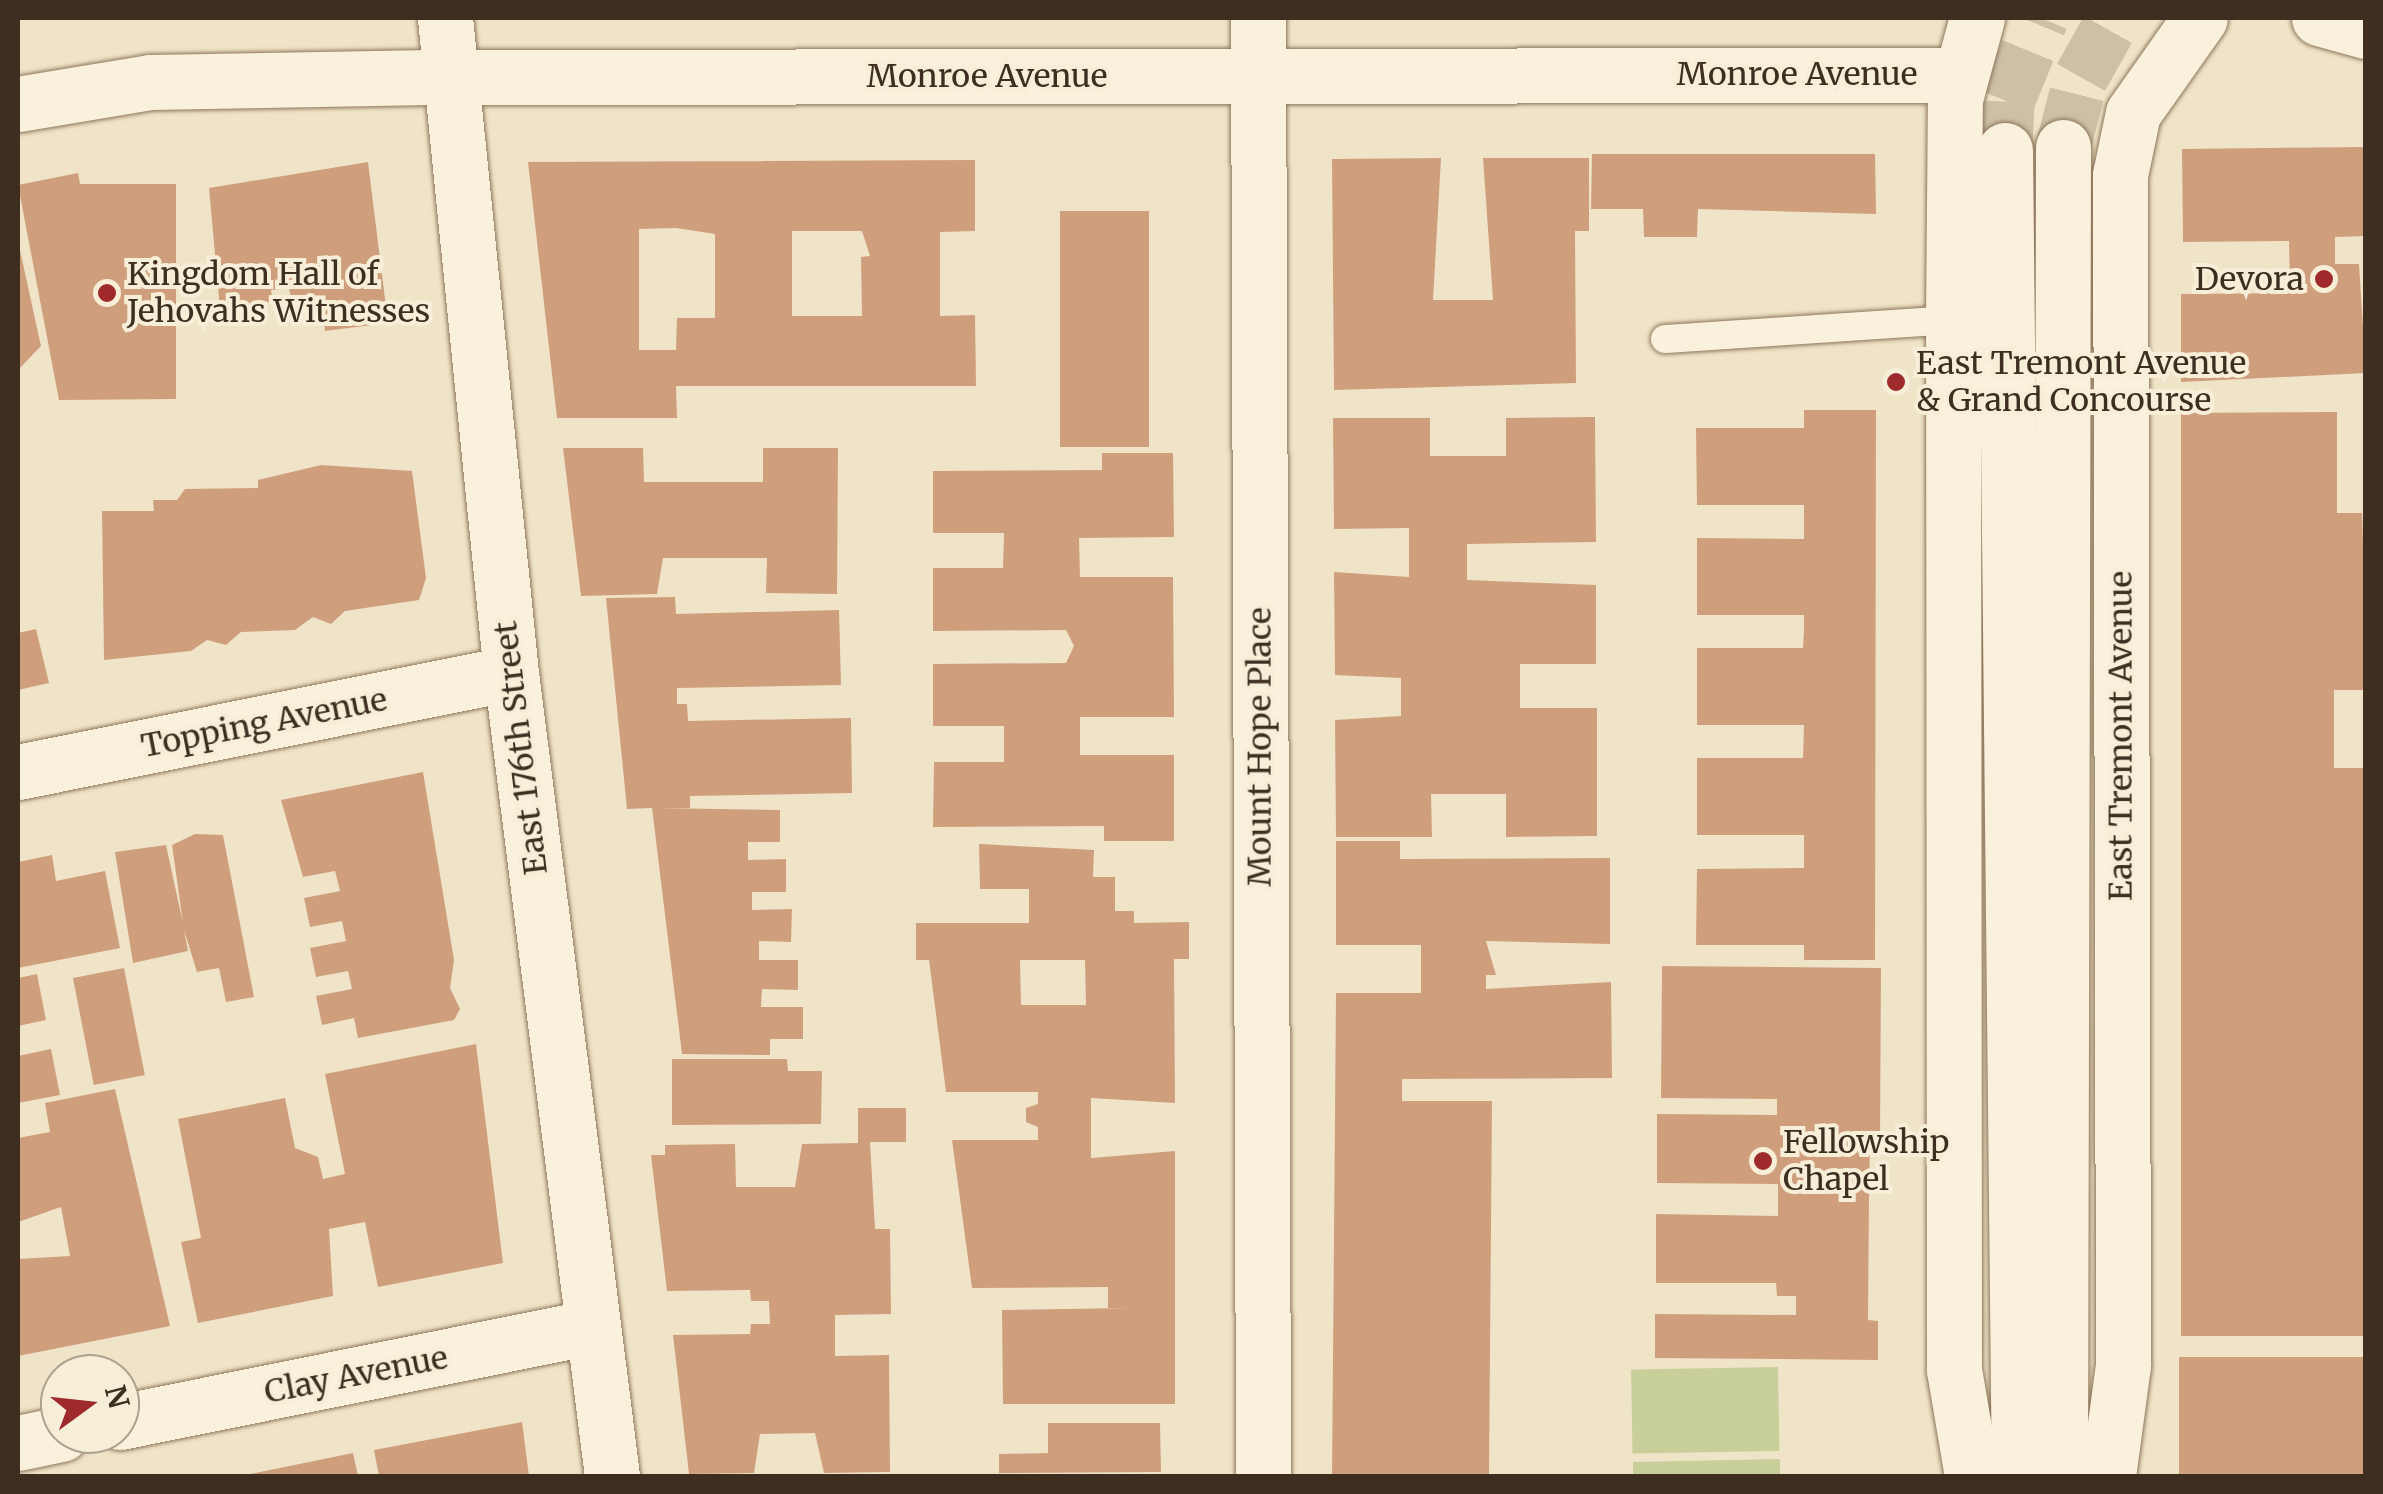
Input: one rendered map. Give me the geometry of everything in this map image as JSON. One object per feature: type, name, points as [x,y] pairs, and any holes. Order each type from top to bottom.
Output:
[{"type":"street","name":"East 176th Street","points":[[445,18],[445,77],[511,674],[612,1476]]},
{"type":"street","name":"Mount Hope Place","points":[[1258,18],[1263,1476]]},
{"type":"street","points":[[1972,1476],[1954,1370],[1952,320],[1958,74],[1977,18]]},
{"type":"street","name":"East Tremont Avenue","points":[[2108,1476],[2123,1365],[2120,175],[2138,104],[2200,18]]},
{"type":"street","points":[[2319,18],[2366,31]]},
{"type":"street","name":"Monroe Avenue","points":[[18,104],[151,82],[445,77],[1958,74]]},
{"type":"street","name":"East Tremont Avenue","points":[[2060,1476],[2063,147]]},
{"type":"street","points":[[2004,150],[2020,1476]]},
{"type":"street","name":"Topping Avenue","points":[[18,772],[511,674]]},
{"type":"street","name":"Clay Avenue","points":[[140,1418],[592,1327]]},
{"type":"lane","points":[[1665,339],[1952,320]]},
{"type":"green space","points":[[1778,1367],[1779,1451],[1632,1454],[1631,1370]]},
{"type":"green space","points":[[1780,1459],[1780,1476],[1633,1476],[1633,1462]]},
{"type":"building","name":"Devora","points":[[2366,147],[2366,236],[2335,237],[2335,264],[2359,264],[2366,373],[2181,382],[2181,294],[2290,293],[2289,241],[2183,242],[2182,149]]},
{"type":"building","points":[[1592,154],[1875,154],[1876,214],[1698,209],[1697,237],[1644,237],[1643,209],[1591,209]]},
{"type":"building","points":[[1441,158],[1433,300],[1493,300],[1483,158],[1589,158],[1589,231],[1575,231],[1576,383],[1334,390],[1332,159]]},
{"type":"building","points":[[975,160],[975,231],[940,232],[940,316],[975,315],[976,386],[676,386],[677,418],[557,418],[528,162]],"holes":[[[676,228],[715,234],[715,318],[677,318],[676,350],[639,350],[639,229]],[[792,231],[862,231],[870,256],[861,257],[862,316],[792,316]]]},
{"type":"building","points":[[368,162],[388,323],[325,331],[321,304],[293,308],[289,288],[271,290],[273,302],[220,309],[209,188]]},
{"type":"building","name":"Kingdom Hall of Jehovahs Witnesses","points":[[78,173],[80,184],[176,184],[176,399],[59,400],[18,185]]},
{"type":"building","points":[[1060,211],[1149,211],[1149,447],[1060,447]]},
{"type":"building","points":[[18,241],[41,346],[18,370]]},
{"type":"building","points":[[1804,410],[1876,410],[1875,960],[1804,960],[1804,945],[1696,945],[1697,869],[1804,868],[1804,835],[1697,835],[1697,758],[1803,758],[1804,725],[1697,725],[1697,648],[1803,648],[1804,615],[1697,615],[1697,538],[1804,539],[1804,505],[1697,505],[1696,428],[1804,428]]},
{"type":"building","points":[[2337,412],[2337,513],[2362,513],[2366,621],[2366,690],[2334,690],[2334,768],[2366,768],[2366,1336],[2181,1336],[2181,413]]},
{"type":"building","points":[[1595,417],[1596,542],[1467,544],[1467,580],[1596,585],[1596,664],[1520,664],[1520,708],[1597,708],[1597,836],[1506,837],[1506,794],[1431,794],[1432,837],[1336,837],[1335,720],[1401,716],[1401,678],[1335,675],[1334,572],[1409,577],[1409,528],[1334,529],[1333,418],[1430,418],[1430,456],[1506,456],[1506,418]]},
{"type":"building","points":[[563,448],[643,448],[644,482],[763,482],[763,448],[838,448],[837,594],[766,593],[767,558],[663,558],[657,594],[581,596]]},
{"type":"building","points":[[1102,453],[1173,453],[1174,537],[1079,538],[1080,577],[1173,577],[1174,717],[1080,717],[1080,755],[1174,755],[1174,841],[1104,841],[1104,826],[933,827],[934,762],[1004,762],[1004,726],[933,726],[933,664],[1066,663],[1074,646],[1066,630],[933,631],[933,568],[1003,568],[1004,533],[933,533],[933,471],[1102,470]]},
{"type":"building","points":[[321,465],[412,471],[426,578],[419,600],[345,611],[331,624],[313,617],[295,630],[241,632],[226,645],[207,640],[191,651],[104,660],[102,511],[154,511],[153,500],[177,500],[185,489],[258,488],[258,480]]},
{"type":"building","points":[[675,597],[676,614],[839,610],[841,685],[677,688],[677,704],[687,704],[688,721],[851,718],[852,793],[690,796],[690,808],[657,808],[780,810],[780,842],[748,842],[748,860],[786,859],[786,892],[752,892],[752,910],[792,909],[791,942],[759,941],[759,960],[798,960],[798,990],[762,989],[761,1007],[803,1007],[803,1039],[770,1039],[770,1055],[682,1054],[652,808],[627,809],[606,598]]},
{"type":"building","points":[[36,629],[49,683],[18,690],[18,633]]},
{"type":"building","points":[[423,772],[454,960],[450,988],[460,1009],[454,1020],[358,1038],[354,1018],[322,1025],[316,996],[352,989],[348,971],[316,977],[310,948],[346,941],[342,921],[310,927],[304,898],[340,891],[335,871],[303,877],[281,800]]},
{"type":"building","points":[[195,834],[223,835],[254,997],[226,1002],[219,968],[197,972],[184,930],[188,951],[133,963],[115,852],[166,845],[183,923],[172,845]]},
{"type":"building","points":[[1336,841],[1400,841],[1400,859],[1610,858],[1610,944],[1486,941],[1496,975],[1486,975],[1486,989],[1611,982],[1612,1078],[1402,1079],[1402,1101],[1492,1101],[1489,1476],[1332,1476],[1336,993],[1421,993],[1421,945],[1336,945]]},
{"type":"building","points":[[979,844],[1094,850],[1093,877],[1115,877],[1115,911],[1134,911],[1134,923],[1189,922],[1189,959],[1174,959],[1175,1103],[1091,1098],[1091,1158],[1175,1151],[1175,1404],[1003,1404],[1002,1310],[1131,1308],[1108,1308],[1108,1287],[972,1288],[952,1140],[1038,1140],[1038,1127],[1026,1122],[1026,1108],[1038,1104],[1038,1092],[946,1092],[929,960],[916,960],[916,923],[1029,923],[1029,889],[980,889]],"holes":[[[1020,960],[1085,960],[1086,1005],[1021,1005]]]},
{"type":"building","points":[[52,855],[56,881],[105,871],[120,948],[18,968],[18,862]]},
{"type":"building","points":[[1662,966],[1881,968],[1880,1139],[1870,1139],[1868,1320],[1878,1321],[1878,1360],[1655,1358],[1655,1314],[1796,1315],[1796,1296],[1777,1296],[1776,1283],[1656,1283],[1656,1214],[1778,1216],[1778,1184],[1657,1183],[1657,1114],[1777,1115],[1777,1099],[1661,1098]]},
{"type":"building","points":[[124,968],[145,1075],[94,1085],[73,978]]},
{"type":"building","points":[[37,974],[46,1020],[18,1026],[18,978]]},
{"type":"building","points":[[476,1044],[503,1263],[378,1287],[365,1222],[329,1229],[333,1296],[198,1323],[181,1242],[201,1238],[178,1119],[285,1098],[295,1148],[318,1157],[323,1179],[345,1174],[325,1074]]},
{"type":"building","points":[[51,1049],[60,1095],[18,1103],[18,1056]]},
{"type":"building","points":[[672,1059],[787,1059],[788,1071],[822,1071],[821,1124],[672,1125]]},
{"type":"building","points":[[115,1089],[170,1326],[18,1356],[18,1259],[70,1256],[61,1207],[18,1222],[18,1138],[50,1132],[45,1103]]},
{"type":"building","points":[[858,1108],[906,1108],[906,1142],[870,1142],[875,1229],[890,1229],[891,1314],[835,1315],[835,1356],[889,1355],[890,1472],[824,1473],[815,1433],[760,1434],[754,1473],[689,1474],[673,1335],[750,1334],[751,1324],[770,1324],[769,1301],[751,1301],[750,1290],[667,1291],[651,1155],[665,1155],[665,1145],[735,1144],[736,1187],[795,1187],[802,1144],[858,1143]]},
{"type":"building","points":[[2179,1357],[2366,1357],[2366,1476],[2179,1476]]},
{"type":"building","points":[[522,1422],[529,1476],[379,1476],[374,1450]]},
{"type":"building","points":[[1048,1423],[1160,1423],[1161,1472],[999,1473],[999,1454],[1048,1453]]},
{"type":"building","points":[[353,1453],[358,1476],[245,1476],[245,1475]]},
{"type":"tunnel","points":[[2005,150],[2007,101],[2041,18]]},
{"type":"tunnel","points":[[2063,147],[2081,77],[2114,18]]},
{"type":"place","name":"Devora","points":[[2324,279]]},
{"type":"place","name":"Kingdom Hall of Jehovahs Witnesses","points":[[107,293]]},
{"type":"place","name":"East Tremont Avenue & Grand Concourse","points":[[1896,382]]},
{"type":"place","name":"Fellowship Chapel","points":[[1763,1161]]}]
